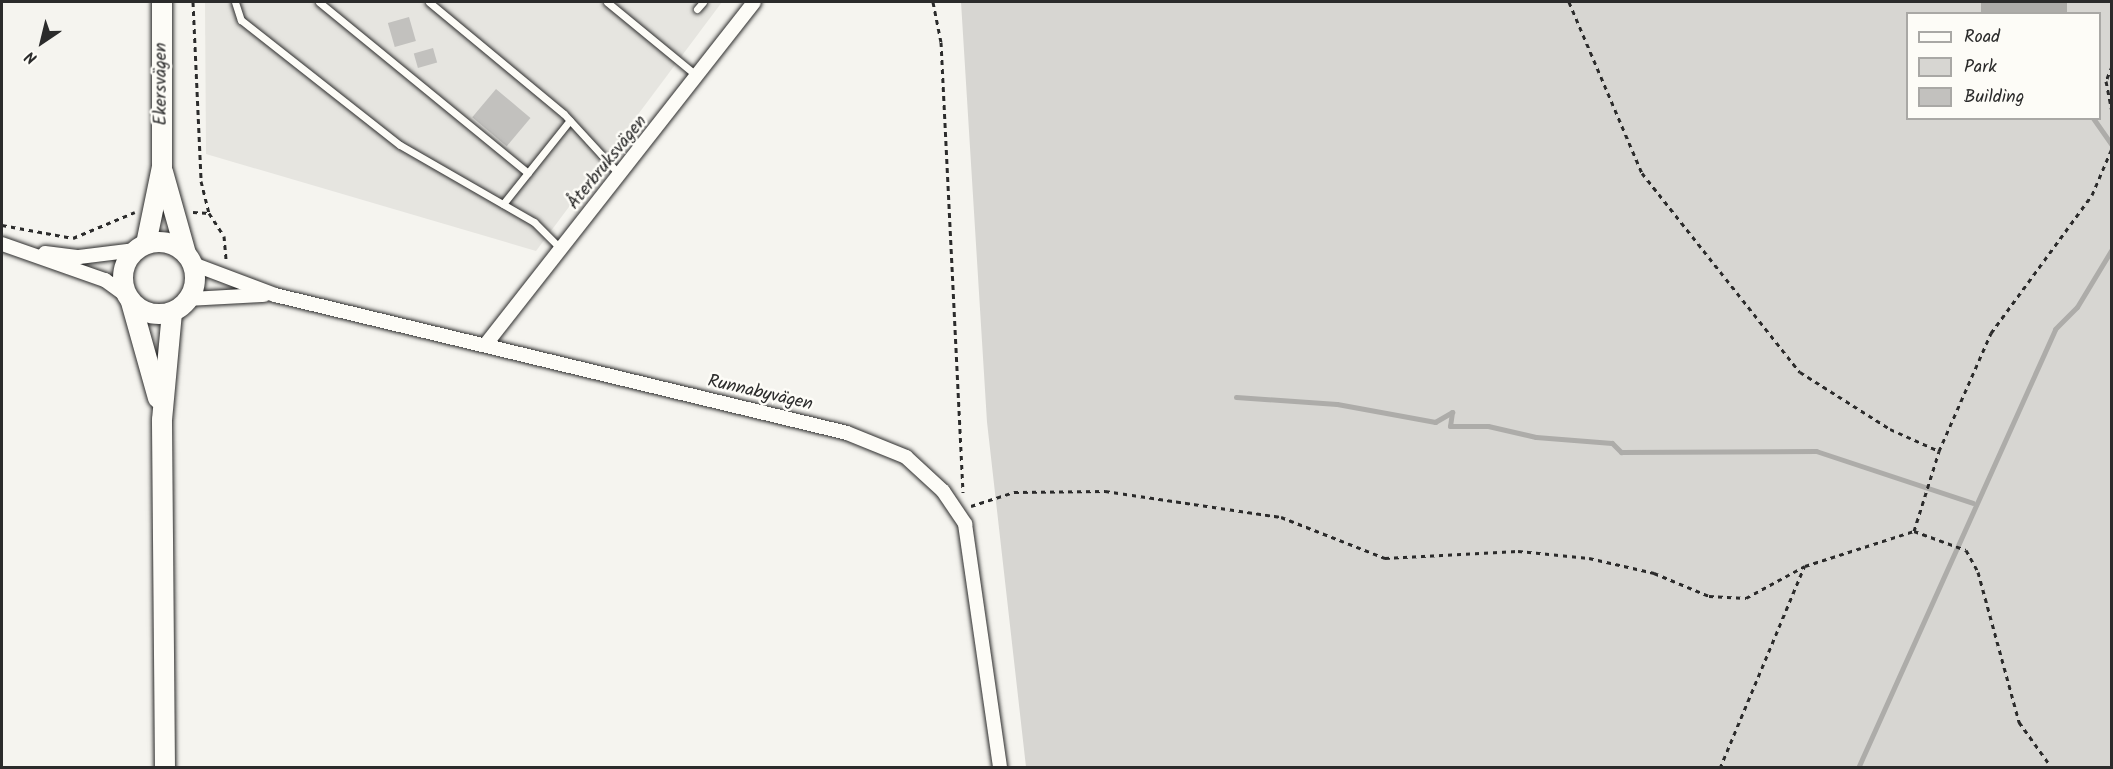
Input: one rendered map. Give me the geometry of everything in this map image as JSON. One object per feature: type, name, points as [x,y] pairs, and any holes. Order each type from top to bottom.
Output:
[{"type":"main road","name":"Ekersvägen","points":[[141,247],[154,212],[162,167],[162,2]]},
{"type":"main road","name":"Ekersvägen","points":[[162,167],[189,259]]},
{"type":"main road","points":[[129,299],[151,314],[172,312],[189,299],[195,282],[189,259],[168,243],[141,247],[124,268],[129,299],[162,420]]},
{"type":"main road","points":[[165,768],[162,420],[172,312]]},
{"type":"street","name":"Återbruksvägen","points":[[486,344],[698,77],[754,2]]},
{"type":"street","points":[[2,243],[105,280],[129,299]]},
{"type":"street","points":[[16,249],[79,257],[141,247]]},
{"type":"street","name":"Runnabyvägen","points":[[189,259],[225,278],[275,295],[486,344],[880,443],[926,472],[958,511],[970,546],[1000,768]]},
{"type":"street","name":"Runnabyvägen","points":[[189,299],[275,295]]},
{"type":"lane","points":[[235,2],[241,20],[400,145],[534,222],[561,249]]},
{"type":"lane","points":[[319,2],[528,173]]},
{"type":"lane","points":[[429,2],[570,120],[621,175]]},
{"type":"lane","points":[[606,2],[698,77]]},
{"type":"lane","points":[[698,9],[703,2]]},
{"type":"lane","points":[[503,204],[570,120]]},
{"type":"path","points":[[193,2],[201,181],[209,213],[224,236],[225,278]]},
{"type":"path","points":[[933,2],[941,42],[966,479],[958,511]]},
{"type":"path","points":[[1569,2],[1642,172],[1800,372],[1890,429],[1939,451]]},
{"type":"path","points":[[2112,66],[2106,81],[2112,113]]},
{"type":"path","points":[[1914,531],[1939,451],[1991,333],[2092,195],[2112,148]]},
{"type":"path","points":[[2,225],[73,238],[94,234],[130,213],[154,212]]},
{"type":"path","points":[[174,212],[209,213]]},
{"type":"path","points":[[958,511],[1014,492],[1105,491],[1281,517],[1385,558],[1518,551],[1589,558],[1654,573],[1709,597],[1746,598],[1805,566],[1914,531],[1966,550],[1978,572],[2019,722],[2052,768]]},
{"type":"path","points":[[1720,768],[1805,566]]},
{"type":"shaded area","points":[[205,2],[722,2],[536,251],[206,154]]},
{"type":"shaded area","points":[[1981,2],[2067,2],[2067,12],[1981,12]]},
{"type":"green space","points":[[961,2],[1981,2],[1984,12],[1906,12],[1906,120],[2101,120],[2101,12],[2067,12],[2067,2],[2111,2],[2111,767],[1026,767],[987,422]]},
{"type":"building","points":[[409,17],[416,41],[395,47],[388,23]]},
{"type":"building","points":[[433,48],[437,62],[418,68],[414,54]]},
{"type":"building","points":[[496,89],[530,118],[507,146],[472,117]]},
{"type":"waterway","points":[[2094,120],[2112,145]]},
{"type":"waterway","points":[[1858,768],[2055,329],[2077,307],[2112,249]]},
{"type":"waterway","points":[[1236,397],[1337,404],[1435,422],[1452,412],[1450,426],[1488,426],[1536,437],[1612,443],[1621,452],[1816,451],[1973,503]]}]
